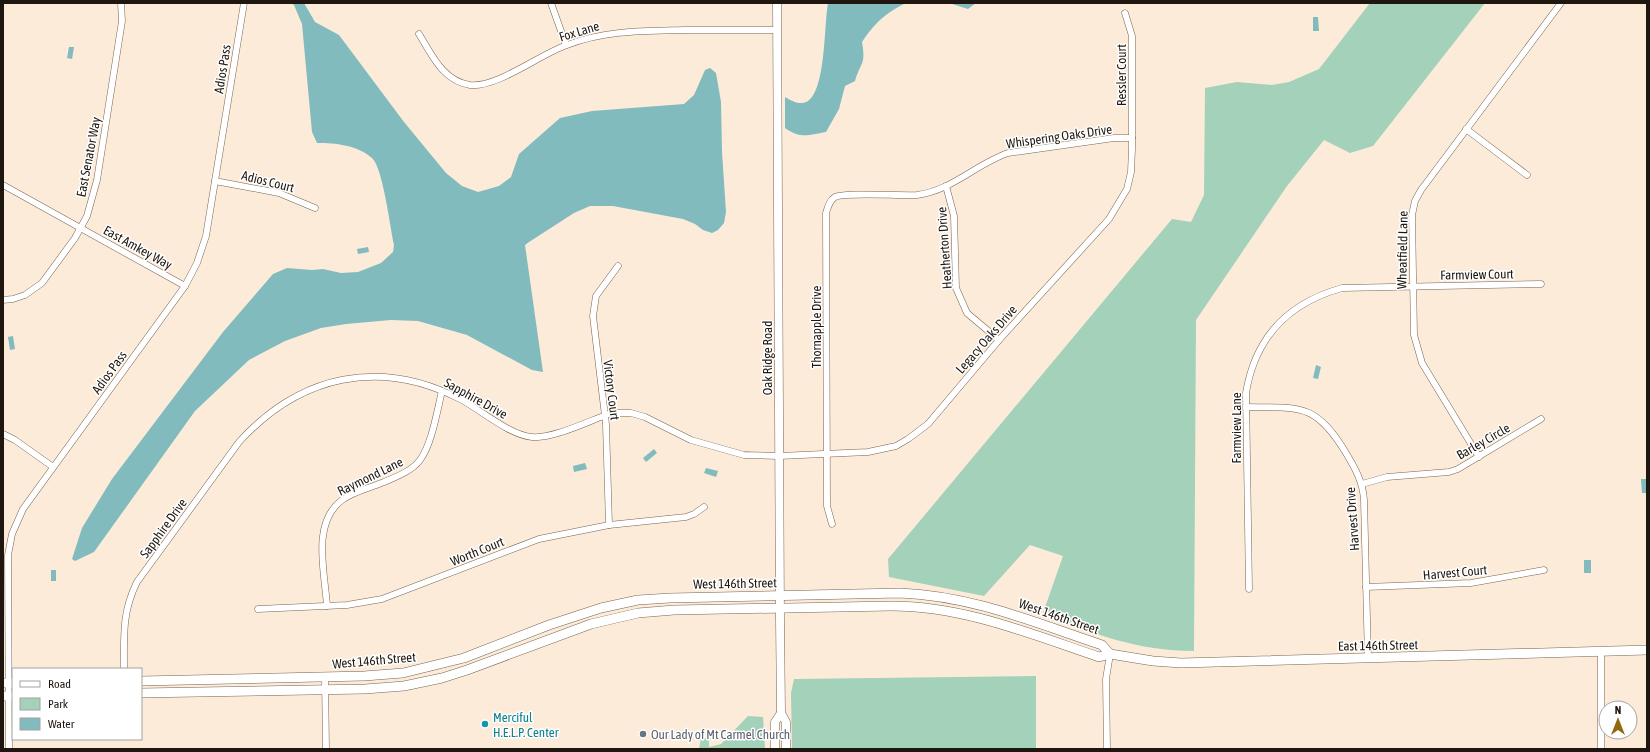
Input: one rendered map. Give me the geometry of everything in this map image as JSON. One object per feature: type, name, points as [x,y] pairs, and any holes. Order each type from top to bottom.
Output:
[{"type":"main road","name":"West 146th Street","points":[[142,681],[395,674],[439,666],[574,616],[618,604],[670,598],[900,593],[957,599],[991,607],[1102,645],[1110,654],[1099,657],[990,620],[938,608],[900,606],[658,611],[622,616],[584,626],[442,678],[392,687],[326,690],[142,693]]},
{"type":"main road","name":"East 146th Street","points":[[1110,654],[1153,661],[1181,663],[1647,650]]},
{"type":"street","name":"East Senator Way","points":[[3,300],[25,295],[42,283],[75,238],[92,203],[122,21],[121,3]]},
{"type":"street","name":"Adios Pass","points":[[9,749],[5,627],[8,555],[12,534],[23,509],[185,286],[197,263],[206,236],[244,3]]},
{"type":"street","points":[[551,3],[566,45]]},
{"type":"street","name":"Oak Ridge Road","points":[[777,3],[781,713],[786,722],[786,749]]},
{"type":"street","name":"Wheatfield Lane","points":[[1479,457],[1422,363],[1414,335],[1412,215],[1415,201],[1421,190],[1562,3]]},
{"type":"street","name":"Ressler Court","points":[[1124,13],[1132,36],[1132,138]]},
{"type":"street","name":"Fox Lane","points":[[419,34],[445,74],[458,81],[471,85],[494,82],[539,56],[566,45],[602,35],[631,31],[777,30]]},
{"type":"street","points":[[1466,129],[1527,175]]},
{"type":"street","name":"Whispering Oaks Drive","points":[[832,200],[844,195],[917,195],[938,190],[994,158],[1008,153],[1114,138],[1132,138]]},
{"type":"street","name":"Legacy Oaks Drive","points":[[779,456],[882,450],[896,446],[928,424],[998,340],[1109,219],[1118,207],[1127,189],[1131,172],[1132,138]]},
{"type":"street","name":"Adios Court","points":[[215,181],[279,193],[315,208]]},
{"type":"street","name":"East Amkey Way","points":[[3,185],[185,286]]},
{"type":"street","name":"Heatherton Drive","points":[[946,186],[954,216],[955,277],[957,293],[968,313],[998,340]]},
{"type":"street","name":"Thornapple Drive","points":[[832,200],[826,213],[827,506],[832,524]]},
{"type":"street","name":"Victory Court","points":[[609,525],[605,415],[593,316],[596,296],[618,266]]},
{"type":"street","name":"Farmview Court","points":[[1412,286],[1541,284]]},
{"type":"street","name":"Farmview Lane","points":[[1249,588],[1246,407],[1249,378],[1259,350],[1280,322],[1296,309],[1318,296],[1342,288],[1412,286]]},
{"type":"street","name":"Sapphire Drive","points":[[124,668],[125,618],[127,604],[137,582],[238,442],[268,414],[299,394],[319,386],[360,378],[392,378],[412,380],[442,391],[472,405],[508,428],[531,437],[547,436],[612,413],[631,413],[645,417],[691,440],[744,455],[779,456]]},
{"type":"street","name":"Raymond Lane","points":[[327,606],[322,542],[324,523],[328,514],[342,500],[403,473],[421,460],[430,437],[442,391]]},
{"type":"street","name":"Harvest Drive","points":[[1246,407],[1296,408],[1322,420],[1336,436],[1357,472],[1362,484],[1364,500],[1368,658]]},
{"type":"street","name":"Barley Circle","points":[[1362,484],[1387,477],[1449,472],[1479,457],[1540,419]]},
{"type":"street","points":[[3,434],[15,440],[53,467]]},
{"type":"street","name":"Worth Court","points":[[258,609],[347,606],[389,597],[539,539],[609,525],[686,516],[694,514],[704,507]]},
{"type":"street","name":"Harvest Court","points":[[1366,587],[1471,583],[1544,570]]},
{"type":"street","points":[[1600,652],[1601,749]]},
{"type":"street","points":[[1107,749],[1106,679],[1110,654]]},
{"type":"street","points":[[325,677],[326,749]]},
{"type":"street","name":"Oak Ridge Road","points":[[775,749],[775,722],[781,713]]},
{"type":"green space","points":[[1370,3],[1485,3],[1373,146],[1350,153],[1324,140],[1287,186],[1196,320],[1194,651],[1135,645],[1080,628],[1043,613],[1063,556],[1030,545],[984,596],[889,577],[888,559],[1172,219],[1191,222],[1204,195],[1205,88],[1237,82],[1272,85],[1289,82],[1319,69]]},
{"type":"green space","points":[[1036,676],[1036,749],[792,749],[791,693],[794,679]]},
{"type":"green space","points":[[748,716],[763,717],[765,749],[699,749],[701,738],[709,738],[709,747],[721,744]]},
{"type":"water","points":[[291,3],[304,3],[315,22],[339,35],[404,122],[446,173],[462,186],[478,192],[499,186],[511,177],[519,154],[560,118],[592,111],[684,104],[694,95],[705,70],[710,68],[716,73],[721,102],[722,152],[726,212],[724,223],[718,230],[712,233],[703,230],[695,224],[683,219],[613,206],[590,206],[574,213],[525,245],[543,372],[532,370],[467,335],[418,321],[391,320],[346,324],[321,328],[285,341],[249,360],[195,411],[94,552],[75,561],[72,559],[82,528],[112,479],[223,332],[273,274],[287,268],[312,270],[323,269],[341,273],[358,272],[381,263],[393,252],[394,245],[386,198],[380,173],[372,158],[360,150],[346,146],[317,143],[312,132],[302,24],[294,5]]},
{"type":"water","points":[[828,3],[906,3],[892,11],[881,20],[871,29],[862,42],[863,59],[855,81],[845,86],[839,109],[826,132],[800,135],[785,128],[785,97],[802,103],[808,101],[814,94],[821,70]]},
{"type":"water","points":[[949,3],[976,3],[968,9]]},
{"type":"water","points":[[1313,17],[1318,17],[1319,31],[1313,31]]},
{"type":"water","points":[[69,47],[74,47],[72,59],[67,58]]},
{"type":"water","points":[[368,247],[369,252],[358,254],[357,249]]},
{"type":"water","points":[[13,336],[15,349],[10,350],[8,337]]},
{"type":"water","points":[[1316,365],[1321,367],[1318,379],[1313,378]]},
{"type":"water","points":[[654,449],[657,453],[646,462],[643,458]]},
{"type":"water","points":[[585,463],[587,469],[574,472],[573,466]]},
{"type":"water","points":[[706,468],[718,471],[716,477],[704,473]]},
{"type":"water","points":[[1641,479],[1647,479],[1647,493],[1642,493]]},
{"type":"water","points":[[1584,560],[1591,560],[1591,573],[1584,573]]},
{"type":"water","points":[[51,570],[56,570],[56,581],[51,581]]},
{"type":"place","name":"Merciful H.E.L.P. Center","points":[[485,724]]},
{"type":"place","name":"Our Lady of Mt Carmel Church","points":[[643,734]]}]
